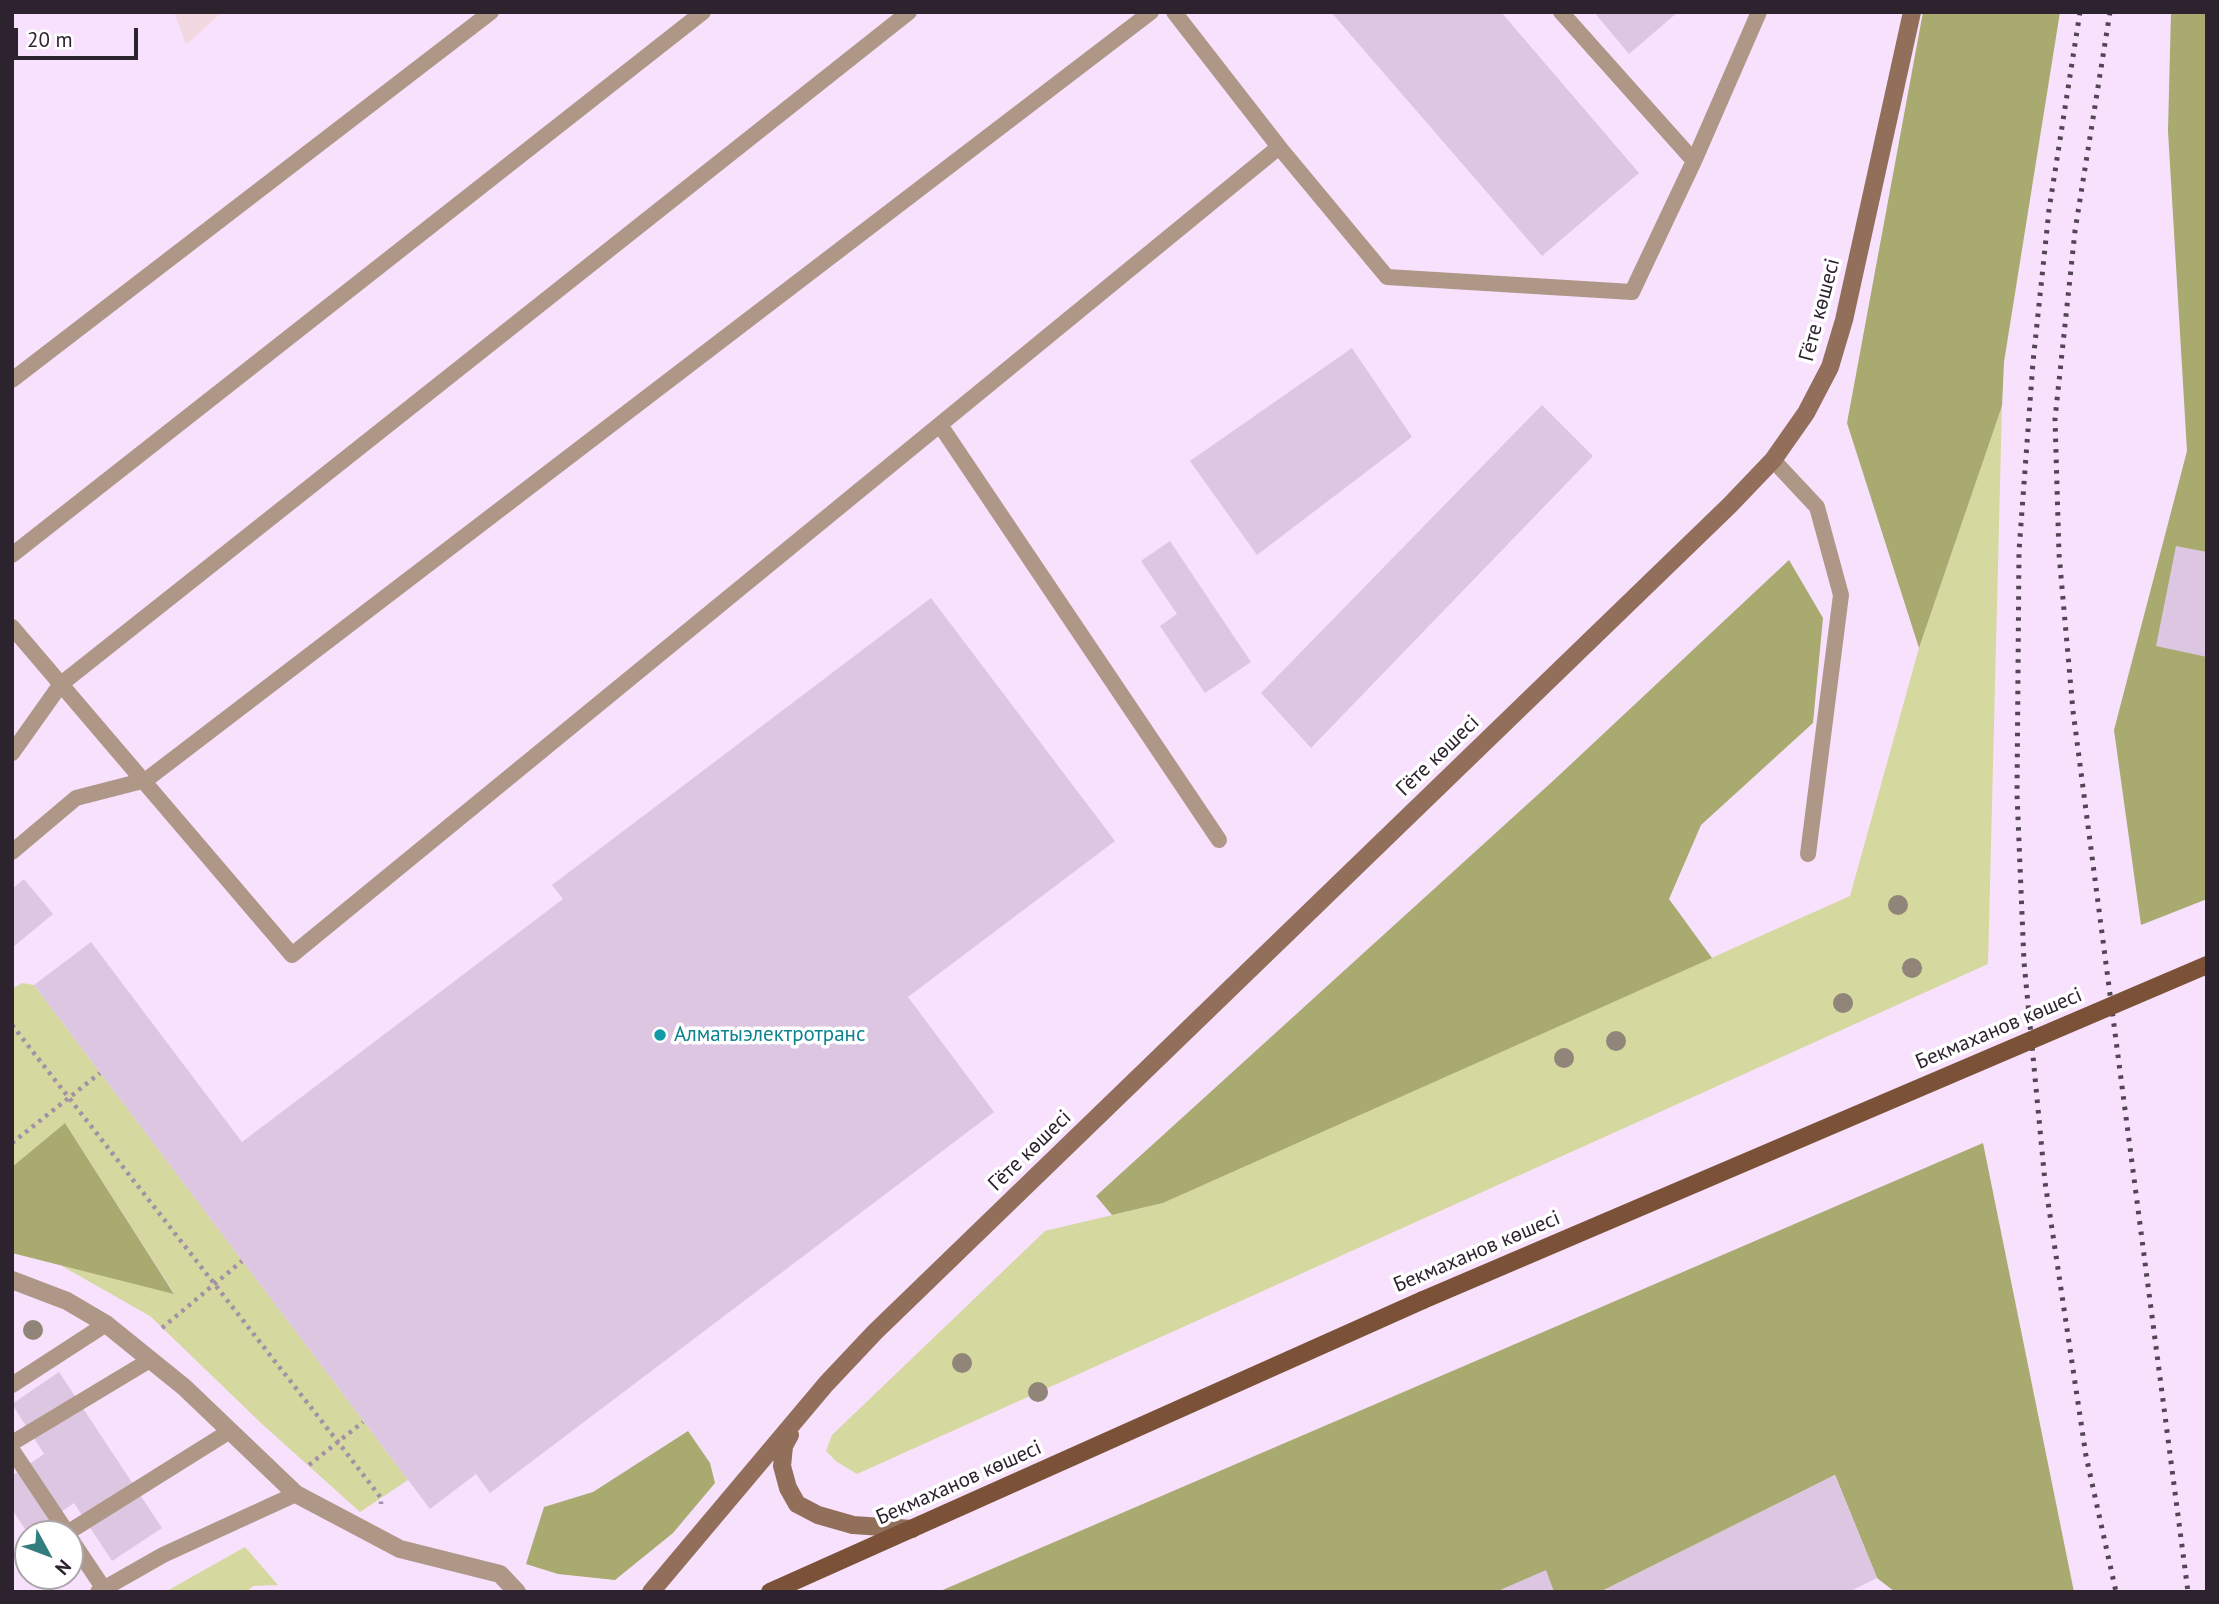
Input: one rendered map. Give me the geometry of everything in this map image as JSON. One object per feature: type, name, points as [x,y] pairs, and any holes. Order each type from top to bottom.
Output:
[{"type":"main road","name":"Гёте көшесі","points":[[652,1592],[798,1418],[875,1332],[1730,505],[1773,460],[1807,413],[1830,367],[1844,320],[1912,12]]},
{"type":"main road","name":"Бекмаханов көшесі","points":[[770,1592],[1423,1300],[2207,965]]},
{"type":"main road","points":[[798,1418],[784,1446],[782,1466],[788,1488],[797,1504],[818,1515],[853,1525],[912,1529]]},
{"type":"street","points":[[12,1280],[67,1301],[106,1324],[230,1431],[296,1494],[400,1549],[500,1574],[517,1592]]},
{"type":"lane","points":[[12,380],[491,12]]},
{"type":"lane","points":[[12,555],[703,12]]},
{"type":"lane","points":[[12,753],[61,684],[909,12]]},
{"type":"lane","points":[[12,852],[76,798],[146,780],[1151,12]]},
{"type":"lane","points":[[1174,12],[1279,147],[1387,277],[1632,292],[1694,161],[1759,12]]},
{"type":"lane","points":[[1561,12],[1694,161]]},
{"type":"lane","points":[[12,627],[146,780],[292,955],[1279,147]]},
{"type":"lane","points":[[940,425],[1219,840]]},
{"type":"lane","points":[[1773,460],[1816,507],[1841,595],[1808,855]]},
{"type":"lane","points":[[12,1385],[106,1324]]},
{"type":"lane","points":[[12,1443],[150,1360]]},
{"type":"lane","points":[[84,1525],[230,1431]]},
{"type":"lane","points":[[12,1450],[58,1520]]},
{"type":"lane","points":[[84,1562],[101,1590],[163,1555],[296,1494]]},
{"type":"path","points":[[12,1025],[381,1498],[383,1539]]},
{"type":"path","points":[[12,1143],[100,1073]]},
{"type":"path","points":[[162,1328],[242,1261]]},
{"type":"path","points":[[308,1466],[363,1422]]},
{"type":"shaded area","points":[[174,12],[222,12],[186,45]]},
{"type":"green space","points":[[1923,12],[2060,12],[2004,362],[2002,406],[1919,648],[1847,423]]},
{"type":"green space","points":[[2171,12],[2207,12],[2207,899],[2141,925],[2114,730],[2187,451],[2168,131]]},
{"type":"green space","points":[[2002,406],[1988,964],[857,1474],[837,1462],[826,1451],[832,1435],[1045,1231],[1163,1203],[1850,896],[1919,648]]},
{"type":"green space","points":[[1789,560],[1823,618],[1813,723],[1701,825],[1669,899],[1712,958],[1163,1203],[1112,1215],[1096,1196],[1554,780]]},
{"type":"green space","points":[[22,983],[34,985],[408,1480],[360,1512],[262,1424],[150,1316],[60,1265],[174,1293],[65,1123],[12,1167],[12,989]]},
{"type":"green space","points":[[65,1123],[174,1294],[12,1253],[12,1167]]},
{"type":"green space","points":[[1983,1143],[2074,1592],[1895,1592],[1877,1578],[1835,1475],[1600,1592],[1554,1592],[1545,1571],[1496,1592],[938,1592]]},
{"type":"green space","points":[[688,1431],[710,1463],[715,1483],[673,1533],[615,1580],[558,1574],[526,1564],[544,1507],[593,1492]]},
{"type":"green space","points":[[245,1547],[278,1585],[253,1586],[246,1592],[165,1592]]},
{"type":"building","points":[[1331,12],[1501,12],[1639,173],[1542,256]]},
{"type":"building","points":[[1594,12],[1678,12],[1629,54]]},
{"type":"building","points":[[1352,348],[1412,437],[1257,555],[1190,461]]},
{"type":"building","points":[[1542,405],[1593,456],[1311,748],[1261,693]]},
{"type":"building","points":[[1170,541],[1251,662],[1205,693],[1160,626],[1177,614],[1141,561]]},
{"type":"building","points":[[2176,546],[2207,552],[2207,657],[2156,646]]},
{"type":"building","name":"Алматыэлектротранс","points":[[931,598],[1115,841],[908,997],[994,1112],[490,1493],[476,1474],[430,1509],[34,985],[91,942],[242,1142],[563,899],[552,885]]},
{"type":"building","points":[[24,879],[53,914],[12,948],[12,889]]},
{"type":"building","points":[[59,1372],[162,1528],[112,1561],[74,1503],[49,1520],[19,1520],[12,1509],[12,1476],[44,1454],[12,1404]]},
{"type":"building","points":[[1835,1475],[1877,1578],[1849,1592],[1600,1592]]},
{"type":"building","points":[[1546,1570],[1554,1592],[1496,1592]]},
{"type":"railway","points":[[2080,12],[2049,210],[2033,362],[2019,551],[2017,794],[2024,962],[2045,1182],[2086,1456],[2116,1592]]},
{"type":"railway","points":[[2110,12],[2075,231],[2055,419],[2059,554],[2073,711],[2188,1592]]},
{"type":"place","name":"Алматыэлектротранс","points":[[660,1035]]}]
